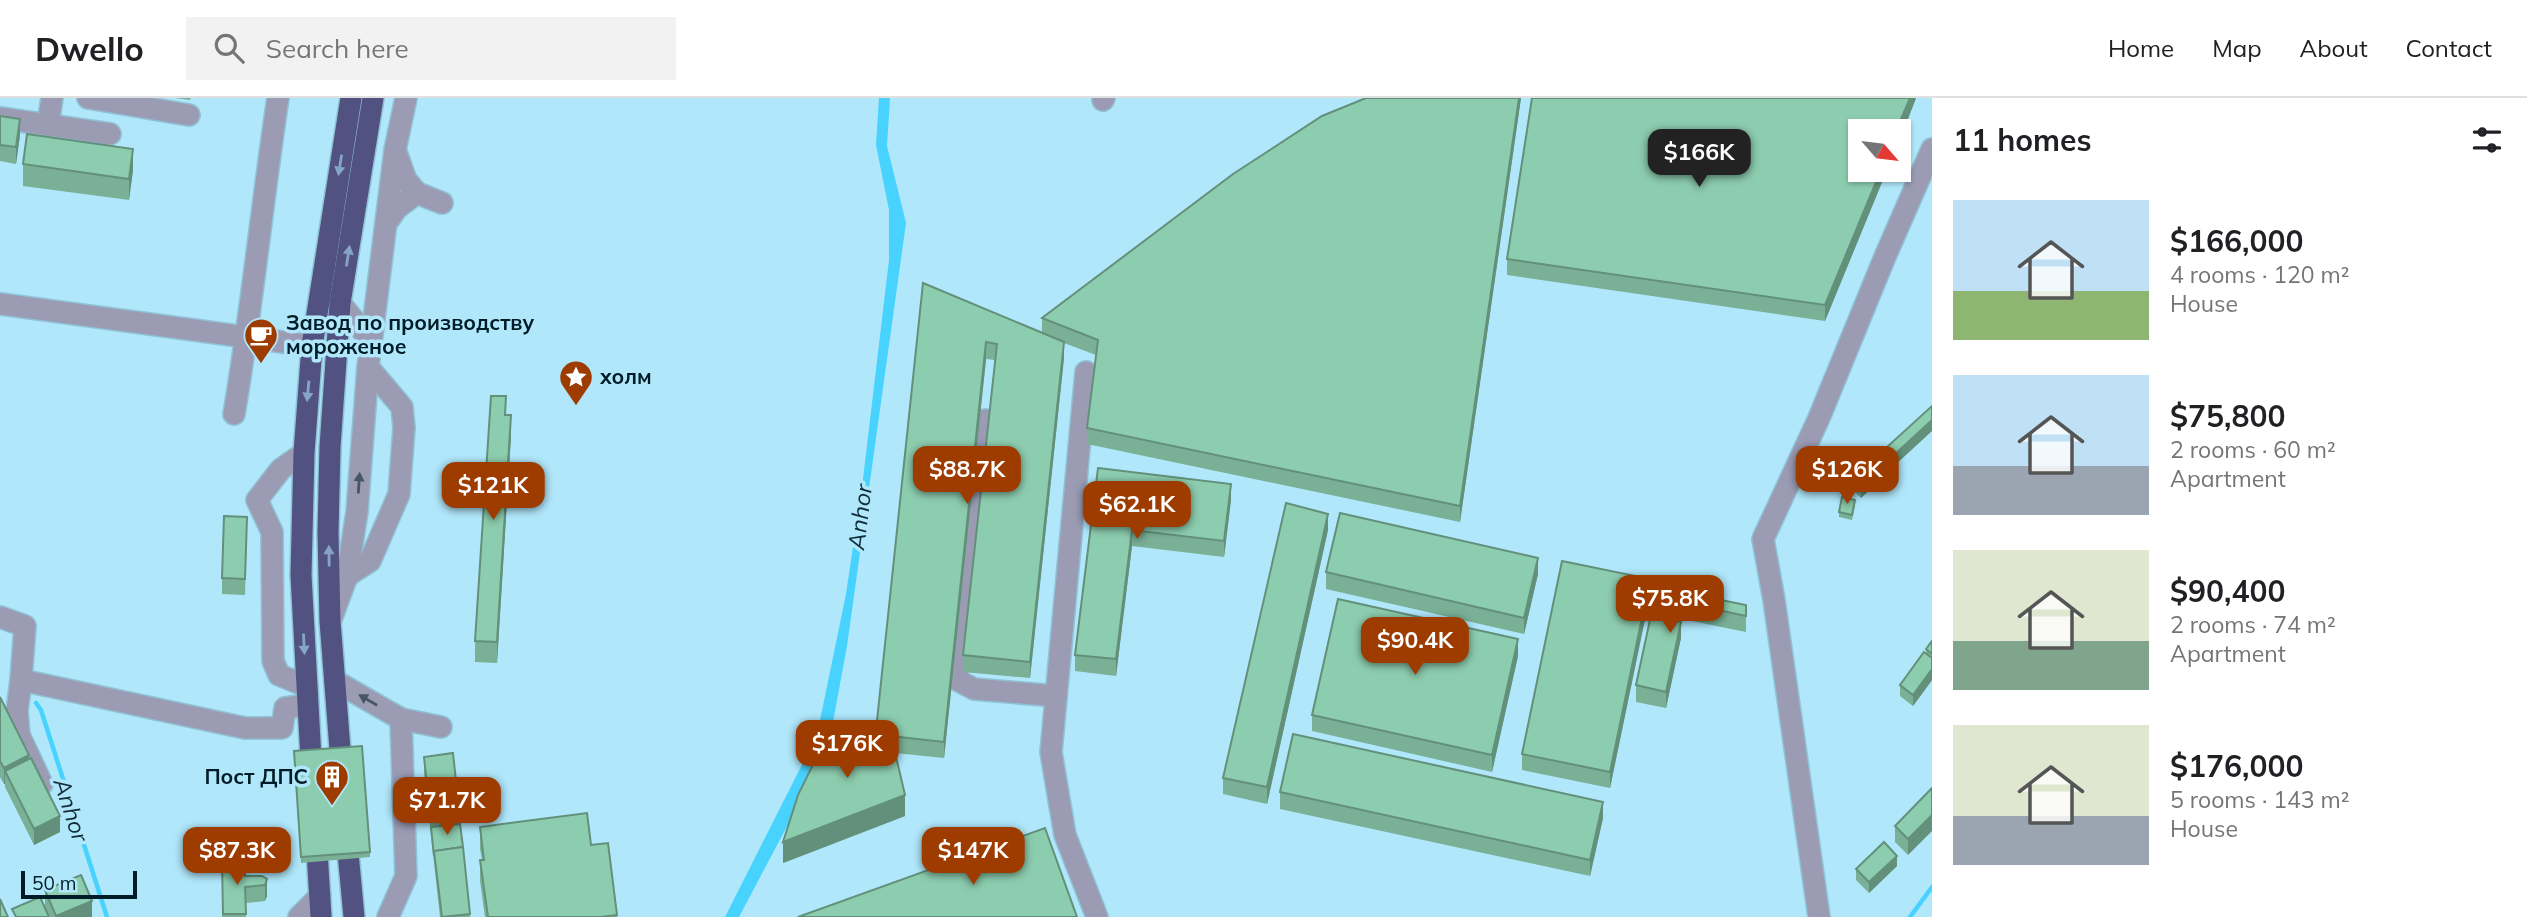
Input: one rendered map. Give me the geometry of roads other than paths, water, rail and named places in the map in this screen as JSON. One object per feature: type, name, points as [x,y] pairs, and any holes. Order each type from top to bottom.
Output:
[{"type":"highway","points":[[313,792],[301,575],[304,453],[312,346],[351,98]]},
{"type":"highway","points":[[354,917],[330,621],[328,532],[330,447],[340,303],[373,98]]},
{"type":"highway","points":[[315,818],[321,907]]},
{"type":"street","points":[[48,125],[52,98]]},
{"type":"street","points":[[88,98],[189,115]]},
{"type":"street","points":[[234,414],[247,339],[278,98]]},
{"type":"street","points":[[330,621],[346,576],[357,512],[371,341],[395,150],[406,98]]},
{"type":"street","points":[[0,118],[110,134]]},
{"type":"street","points":[[1819,917],[1763,539],[1819,418],[1932,149]]},
{"type":"street","points":[[395,150],[406,180],[416,193],[442,203]]},
{"type":"street","points":[[387,222],[397,208],[416,193]]},
{"type":"street","points":[[340,303],[371,341]]},
{"type":"street","points":[[0,304],[312,346]]},
{"type":"street","points":[[346,576],[370,561],[399,494],[404,428],[402,407],[368,367]]},
{"type":"street","points":[[1086,372],[1051,752],[1065,835],[1097,917]]},
{"type":"street","points":[[985,420],[956,673],[959,681],[974,689],[1056,696]]},
{"type":"street","points":[[21,680],[245,728],[282,728],[285,708],[307,695],[279,675],[273,661],[272,532],[257,500],[281,468],[304,453]]},
{"type":"street","points":[[0,617],[26,626],[17,711],[19,735],[52,806]]},
{"type":"street","points":[[335,681],[401,719],[441,727]]},
{"type":"street","points":[[388,917],[406,876],[401,719]]},
{"type":"street","points":[[299,917],[321,907]]},
{"type":"water","points":[[879,98],[890,98],[887,146],[906,223],[847,646],[828,749],[739,917],[725,917],[817,735],[846,594],[863,479],[889,260],[889,210],[876,145]]},
{"type":"waterway","name":"Anhor","points":[[36,703],[41,710],[107,917]]},
{"type":"waterway","points":[[1910,917],[1932,887]]},
{"type":"place","name":"Завод по производству мороженое","points":[[261,365]]},
{"type":"place","name":"холм","points":[[576,407]]},
{"type":"place","name":"Пост ДПС","points":[[332,807]]}]
